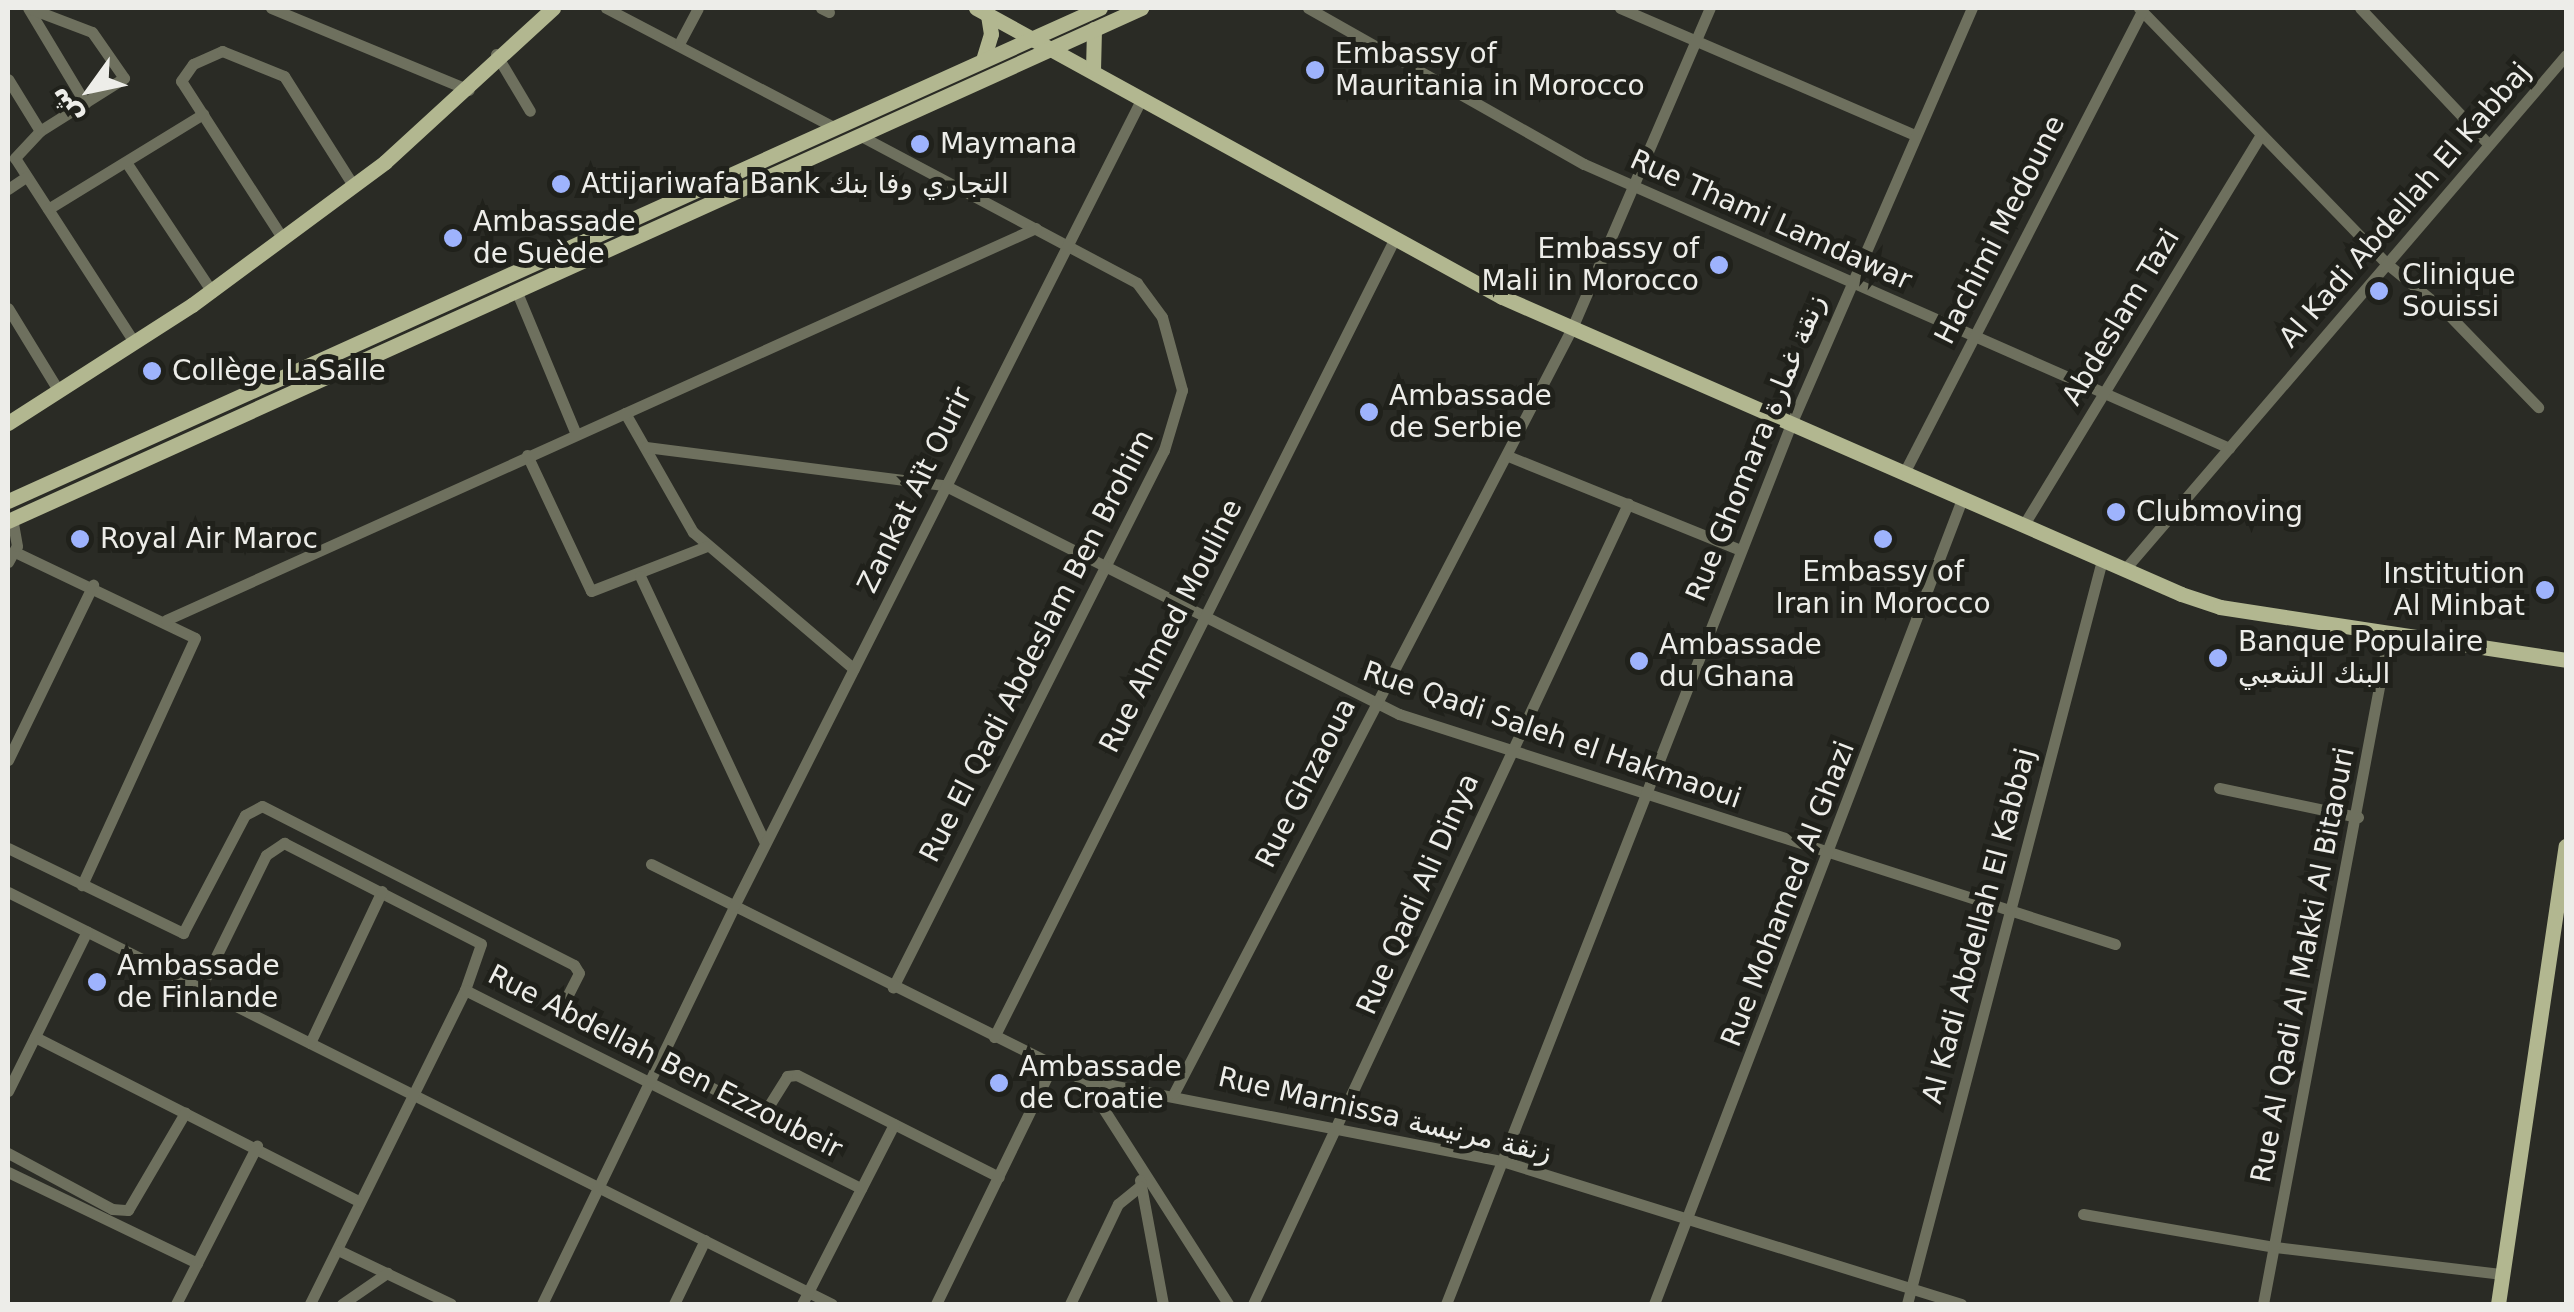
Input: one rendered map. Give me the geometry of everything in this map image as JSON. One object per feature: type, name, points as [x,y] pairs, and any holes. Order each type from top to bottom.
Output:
[{"type":"main road","points":[[8,420],[209,288],[352,182],[466,88],[542,8]]},
{"type":"main road","points":[[8,502],[1100,8]]},
{"type":"main road","points":[[10,520],[1141,8]]},
{"type":"main road","points":[[982,11],[1394,238],[1572,328],[2207,604],[2566,660]]},
{"type":"main road","points":[[982,11],[991,34],[983,60]]},
{"type":"main road","points":[[1092,70],[1094,29]]},
{"type":"main road","points":[[2498,1304],[2566,846]]},
{"type":"street","points":[[29,8],[85,102]]},
{"type":"street","points":[[29,8],[92,32],[124,78],[40,132],[16,153],[26,177],[132,340]]},
{"type":"street","points":[[271,8],[466,88]]},
{"type":"street","points":[[606,8],[680,42],[834,127]]},
{"type":"street","points":[[680,42],[698,8]]},
{"type":"street","name":"Rue Thami Lamdawar","points":[[1308,8],[1542,142],[2229,448]]},
{"type":"street","points":[[1620,8],[1694,44],[1915,136]]},
{"type":"street","name":"Rue Ghzaoua","points":[[1174,1094],[1572,328],[1710,8]]},
{"type":"street","name":"Rue Ghomara زنقة غمارة","points":[[1446,1304],[1791,424],[1972,8]]},
{"type":"street","points":[[2360,8],[2488,144]]},
{"type":"street","points":[[2141,9],[2386,264],[2446,311],[2538,407]]},
{"type":"street","name":"Hachimi Medoune","points":[[1904,473],[2141,9]]},
{"type":"street","points":[[281,235],[182,81],[192,64],[222,51],[272,67],[352,182]]},
{"type":"street","name":"Al Kadi Abdellah El Kabbaj","points":[[2125,570],[2566,55]]},
{"type":"street","points":[[499,56],[530,111]]},
{"type":"street","points":[[8,79],[40,132]]},
{"type":"street","name":"Zankat Aït Ourir","points":[[542,1304],[652,1084],[734,906],[1142,98]]},
{"type":"street","points":[[48,210],[203,114]]},
{"type":"street","name":"Rue El Qadi Abdeslam Ben Brohim","points":[[858,135],[1067,244],[1146,291],[1170,337],[1181,379],[1176,426],[892,987]]},
{"type":"street","name":"Abdeslam Tazi","points":[[2023,526],[2262,135]]},
{"type":"street","points":[[126,162],[209,288]]},
{"type":"street","points":[[8,187],[26,177]]},
{"type":"street","points":[[166,620],[1036,228]]},
{"type":"street","name":"Rue Ahmed Mouline","points":[[994,1037],[1394,238]]},
{"type":"street","points":[[516,290],[576,434]]},
{"type":"street","points":[[8,308],[57,388]]},
{"type":"street","points":[[625,413],[678,510],[707,546],[854,669]]},
{"type":"street","name":"Rue Qadi Saleh el Hakmaoui","points":[[646,447],[944,485],[1374,704],[1644,797],[2116,944]]},
{"type":"street","points":[[527,455],[586,586],[600,592],[707,546]]},
{"type":"street","points":[[1508,456],[1741,550]]},
{"type":"street","name":"Rue Mohamed Al Ghazi","points":[[1654,1304],[1962,499]]},
{"type":"street","name":"Rue Qadi Ali Dinya","points":[[1253,1304],[1339,1128],[1628,504]]},
{"type":"street","points":[[8,848],[82,885],[196,645],[190,630],[93,585],[11,557],[10,520]]},
{"type":"street","name":"Al Kadi Abdellah El Kabbaj","points":[[1907,1304],[2102,560]]},
{"type":"street","points":[[640,576],[766,843]]},
{"type":"street","points":[[8,760],[93,585]]},
{"type":"street","name":"Rue Al Qadi Al Makki Al Bitaouri","points":[[2263,1304],[2358,817],[2389,634]]},
{"type":"street","points":[[2219,788],[2358,817]]},
{"type":"street","name":"Rue Abdellah Ben Ezzoubeir","points":[[82,885],[175,932],[192,926],[245,815],[262,806],[574,964],[578,973],[563,1004],[566,1014],[757,1111],[792,1074],[999,1177]]},
{"type":"street","name":"Rue Abdellah Ben Ezzoubeir","points":[[201,987],[272,848],[284,843],[481,944],[465,990],[861,1188]]},
{"type":"street","name":"Rue Marnissa زنقة مرنيسة","points":[[650,864],[1085,1080],[1174,1094],[1502,1161],[1962,1304]]},
{"type":"street","points":[[310,1043],[382,891]]},
{"type":"street","points":[[8,892],[705,1240],[805,1298],[832,1304]]},
{"type":"street","points":[[8,1091],[87,931]]},
{"type":"street","points":[[310,1304],[465,990]]},
{"type":"street","points":[[35,1037],[257,1146],[360,1202]]},
{"type":"street","points":[[936,1304],[1052,1066]]},
{"type":"street","points":[[1085,1080],[1228,1304]]},
{"type":"street","points":[[8,1154],[112,1209],[128,1210],[185,1113]]},
{"type":"street","points":[[805,1298],[894,1124]]},
{"type":"street","points":[[176,1304],[257,1146]]},
{"type":"street","points":[[1141,1170],[1140,1186],[1164,1304]]},
{"type":"street","points":[[8,1172],[197,1263]]},
{"type":"street","points":[[1070,1304],[1118,1204],[1140,1186]]},
{"type":"street","points":[[2082,1214],[2276,1247],[2502,1274]]},
{"type":"street","points":[[674,1304],[705,1240]]},
{"type":"street","points":[[338,1250],[452,1304]]},
{"type":"street","points":[[342,1304],[388,1273]]},
{"type":"place","name":"Embassy of Mauritania in Morocco","points":[[1315,70]]},
{"type":"place","name":"Maymana","points":[[920,144]]},
{"type":"place","name":"Attijariwafa Bank التجاري وفا بنك","points":[[561,184]]},
{"type":"place","name":"Ambassade de Suède","points":[[453,238]]},
{"type":"place","name":"Embassy of Mali in Morocco","points":[[1719,265]]},
{"type":"place","name":"Clinique Souissi","points":[[2379,291]]},
{"type":"place","name":"Collège LaSalle","points":[[152,371]]},
{"type":"place","name":"Ambassade de Serbie","points":[[1369,412]]},
{"type":"place","name":"Clubmoving","points":[[2116,512]]},
{"type":"place","name":"Royal Air Maroc","points":[[80,539]]},
{"type":"place","name":"Embassy of Iran in Morocco","points":[[1883,539]]},
{"type":"place","name":"Institution Al Minbat","points":[[2545,590]]},
{"type":"place","name":"Banque Populaire البنك الشعبي","points":[[2218,658]]},
{"type":"place","name":"Ambassade du Ghana","points":[[1639,661]]},
{"type":"place","name":"Ambassade de Finlande","points":[[97,982]]},
{"type":"place","name":"Ambassade de Croatie","points":[[999,1083]]}]
